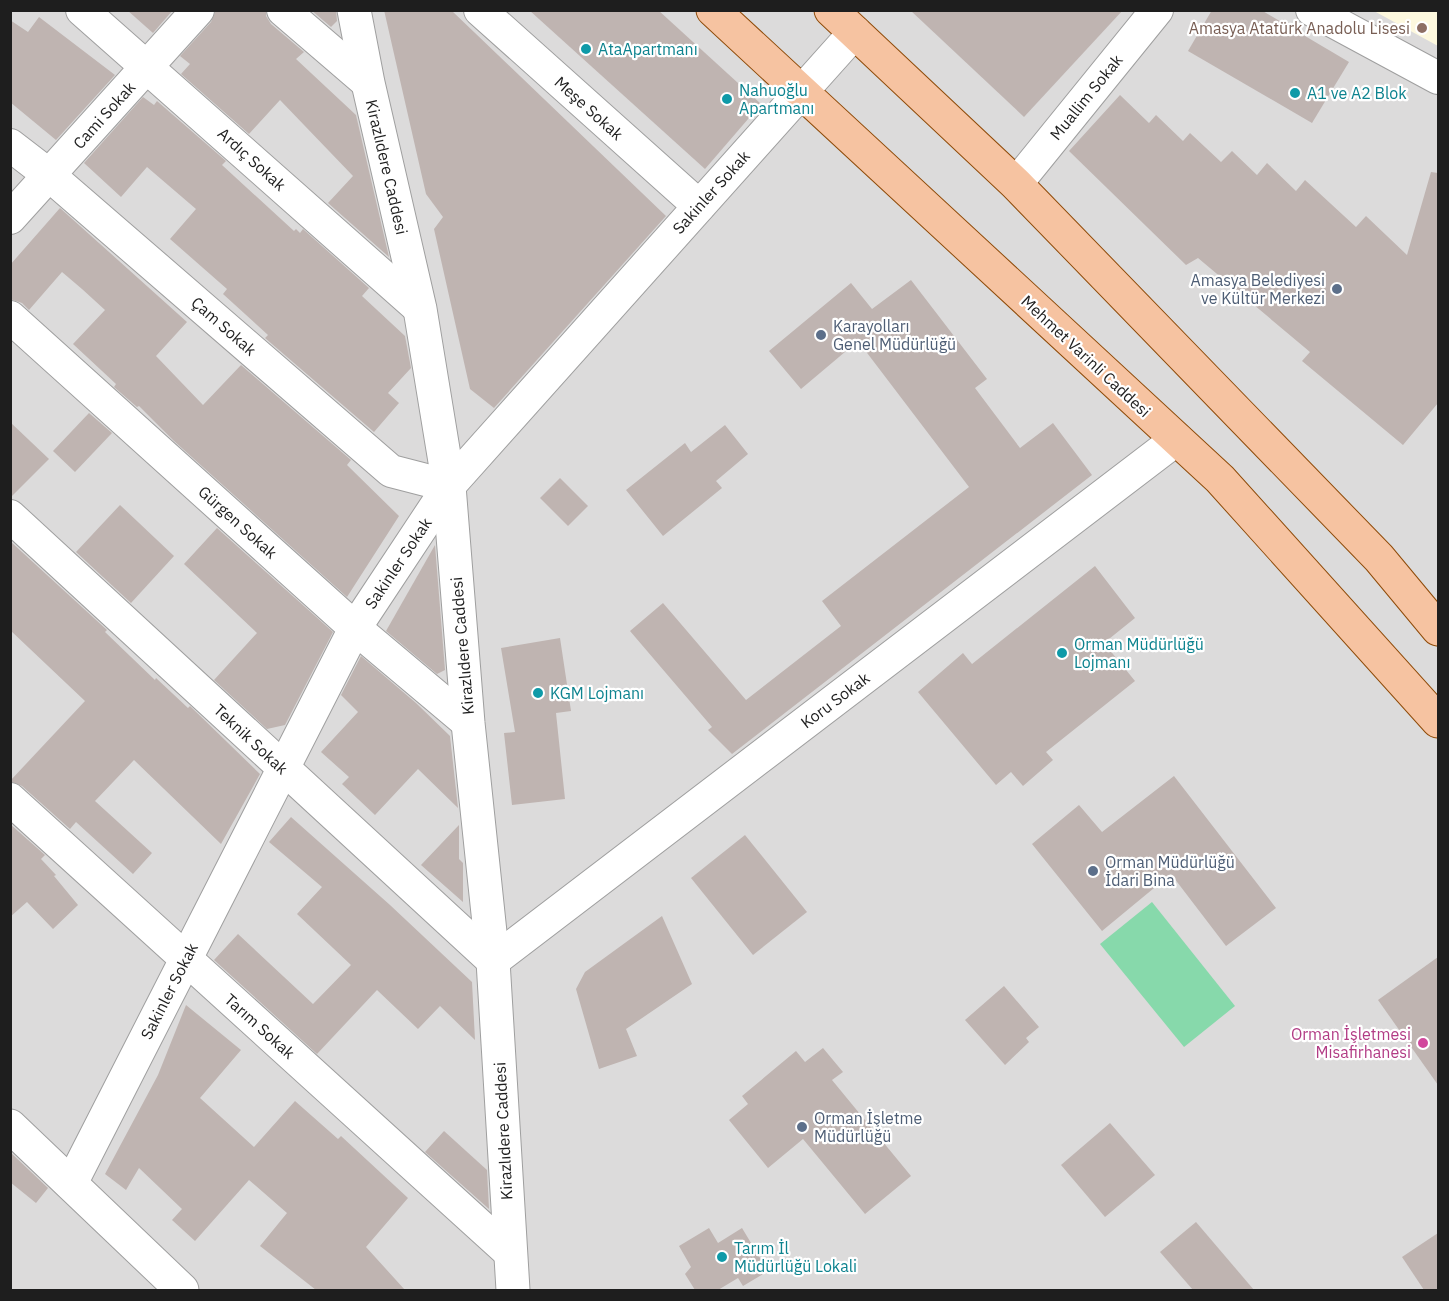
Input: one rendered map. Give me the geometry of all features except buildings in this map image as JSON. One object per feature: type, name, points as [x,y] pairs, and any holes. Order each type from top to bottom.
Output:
[{"type":"main road","name":"Mehmet Varinli Caddesi","points":[[713,10],[1220,479],[1438,721]]},
{"type":"main road","points":[[843,21],[1016,184],[1379,558],[1438,629]]},
{"type":"street","name":"Ardıç Sokak","points":[[82,10],[420,309]]},
{"type":"street","name":"Cami Sokak","points":[[10,218],[198,10]]},
{"type":"street","points":[[283,10],[368,83]]},
{"type":"street","name":"Kirazlıdere Caddesi","points":[[354,10],[368,83],[420,309],[449,486],[468,723],[493,961],[513,1290]]},
{"type":"street","name":"Meşe Sokak","points":[[480,10],[699,206]]},
{"type":"street","name":"Muallim Sokak","points":[[1016,184],[1157,10]]},
{"type":"street","points":[[1312,10],[1438,78]]},
{"type":"street","name":"Sakinler Sokak","points":[[71,1184],[355,628],[449,486],[801,92],[843,21]]},
{"type":"street","name":"Çam Sokak","points":[[10,145],[50,175],[391,471],[449,486]]},
{"type":"street","name":"Gürgen Sokak","points":[[10,317],[355,628],[468,723]]},
{"type":"street","name":"Koru Sokak","points":[[493,961],[1177,439]]},
{"type":"street","name":"Teknik Sokak","points":[[10,516],[493,961]]},
{"type":"street","name":"Tarım Sokak","points":[[10,799],[510,1253]]},
{"type":"street","points":[[10,1126],[182,1290]]},
{"type":"shaded area","points":[[11,11],[1438,11],[1438,1290],[11,1290]]},
{"type":"shaded area","name":"Amasya Atatürk Anadolu Lisesi","points":[[1374,11],[1438,11],[1438,46]]},
{"type":"green space","points":[[1152,902],[1235,1006],[1184,1047],[1100,944]]},
{"type":"place","name":"Amasya Atatürk Anadolu Lisesi","points":[[1422,28]]},
{"type":"place","name":"AtaApartmanı","points":[[586,49]]},
{"type":"place","name":"A1 ve A2 Blok","points":[[1295,93]]},
{"type":"place","name":"Nahuoğlu Apartmanı","points":[[727,99]]},
{"type":"place","name":"Amasya Belediyesi ve Kültür Merkezi","points":[[1337,289]]},
{"type":"place","name":"Karayolları Genel Müdürlüğü","points":[[821,335]]},
{"type":"place","name":"Orman Müdürlüğü Lojmanı","points":[[1062,653]]},
{"type":"place","name":"KGM Lojmanı","points":[[538,693]]},
{"type":"place","name":"Orman Müdürlüğü İdari Bina","points":[[1093,871]]},
{"type":"place","name":"Orman İşletmesi Misafirhanesi","points":[[1423,1043]]},
{"type":"place","name":"Orman İşletme Müdürlüğü","points":[[802,1127]]},
{"type":"place","name":"Tarım İl Müdürlüğü Lokali","points":[[722,1257]]}]
